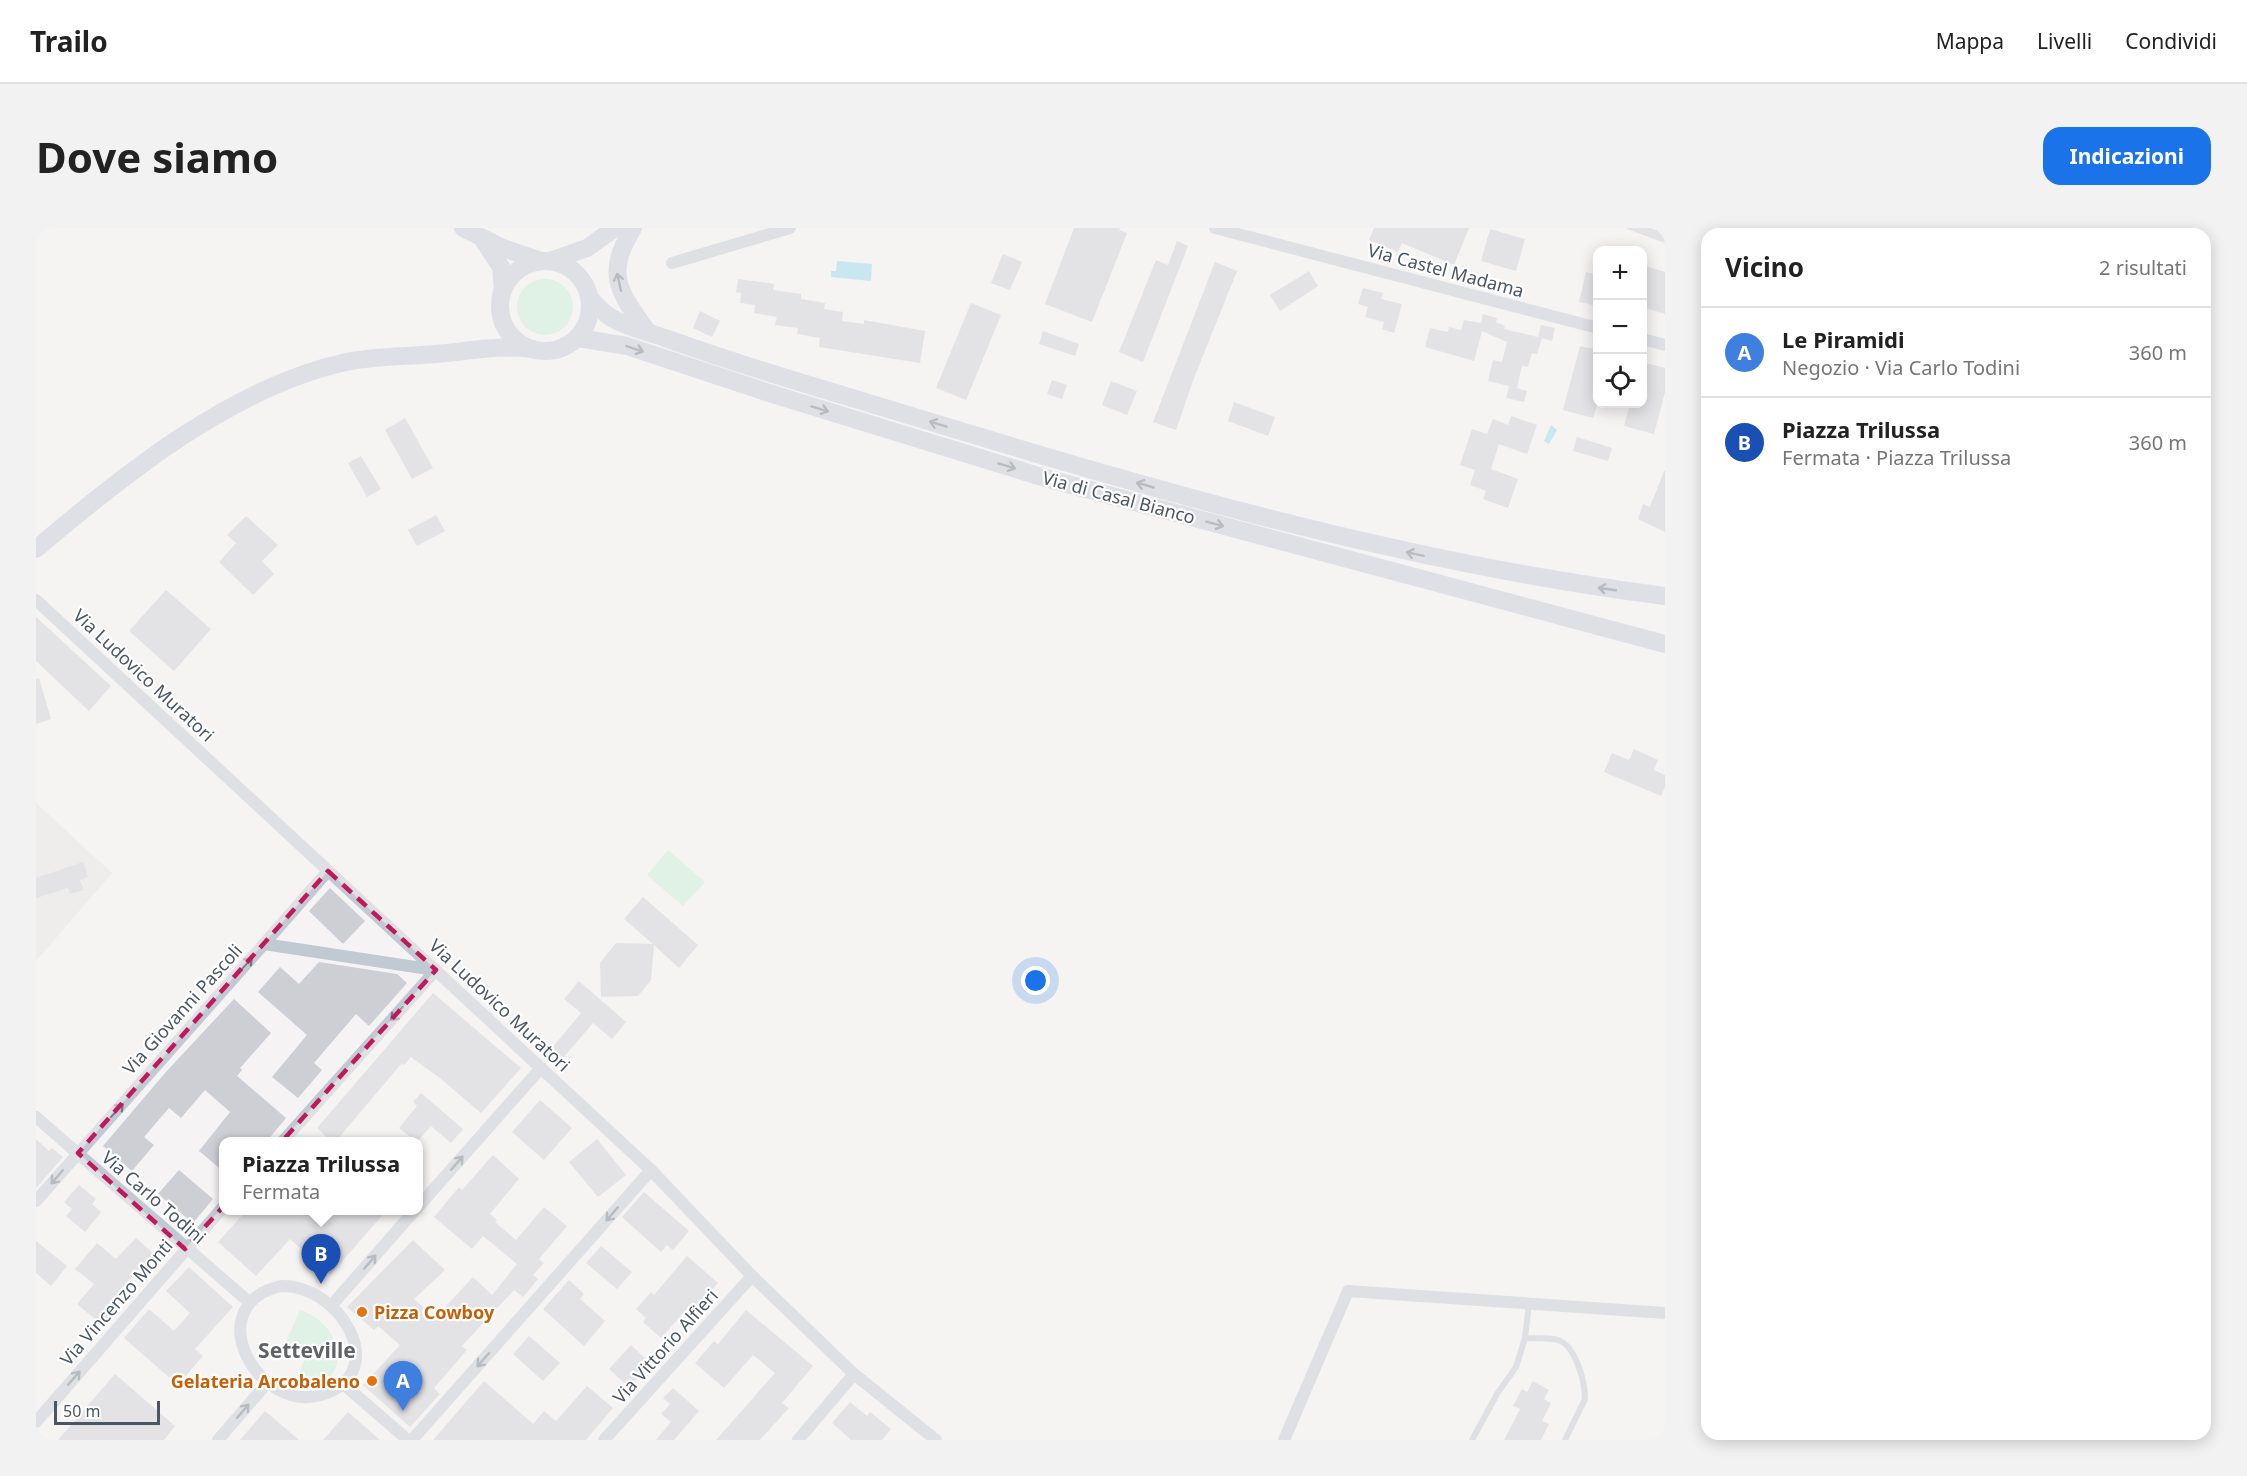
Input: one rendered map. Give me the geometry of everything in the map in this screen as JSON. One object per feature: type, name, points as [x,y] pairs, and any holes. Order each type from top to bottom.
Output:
[{"type":"main road","points":[[463,228],[520,255],[574,271],[586,290]]},
{"type":"main road","points":[[503,291],[518,270],[587,248],[615,228]]},
{"type":"main road","points":[[36,549],[103,493],[157,453],[208,422],[282,384],[322,369],[368,358],[501,346],[556,350],[578,338],[587,324],[588,264],[615,228]]},
{"type":"main road","points":[[633,228],[616,265],[617,278],[623,297],[647,331]]},
{"type":"main road","points":[[460,351],[492,333],[498,325],[501,314],[503,291],[499,262],[483,239]]},
{"type":"main road","name":"Via di Casal Bianco","points":[[586,290],[611,318],[758,369],[1009,446],[1310,530],[1497,571],[1665,596]]},
{"type":"main road","points":[[501,314],[512,337],[532,349]]},
{"type":"main road","name":"Via di Casal Bianco","points":[[578,338],[627,346],[780,397],[1045,478],[1665,644]]},
{"type":"street","points":[[672,263],[790,228]]},
{"type":"street","name":"Via Castel Madama","points":[[1215,228],[1593,327]]},
{"type":"street","points":[[1647,340],[1665,345]]},
{"type":"street","name":"Via Ludovico Muratori","points":[[36,600],[651,1170],[752,1275],[854,1374],[936,1440]]},
{"type":"street","points":[[264,944],[328,871]]},
{"type":"street","name":"Via Giovanni Pascoli","points":[[36,1201],[264,944],[436,970]]},
{"type":"street","points":[[286,1137],[436,970]]},
{"type":"street","points":[[423,1201],[541,1068]]},
{"type":"street","name":"Via Carlo Todini","points":[[36,1117],[185,1249],[249,1302]]},
{"type":"street","points":[[342,1383],[410,1440],[651,1170]]},
{"type":"street","name":"Via Vincenzo Monti","points":[[36,1422],[219,1212]]},
{"type":"street","points":[[331,1306],[411,1215]]},
{"type":"street","name":"Via Vittorio Alfieri","points":[[604,1440],[752,1275]]},
{"type":"street","points":[[289,1286],[309,1291],[331,1306],[348,1325],[356,1352],[354,1365],[342,1383],[323,1395],[301,1397],[282,1392],[268,1382],[251,1363],[241,1342],[240,1321],[249,1302],[267,1290],[289,1286]]},
{"type":"street","points":[[1284,1440],[1348,1291],[1665,1312]]},
{"type":"street","points":[[798,1440],[854,1374]]},
{"type":"street","points":[[218,1440],[268,1382]]},
{"type":"lane","points":[[1472,1440],[1497,1394],[1516,1367],[1525,1338],[1529,1303]]},
{"type":"lane","points":[[1525,1338],[1558,1340],[1567,1345],[1573,1356],[1585,1399],[1565,1440]]},
{"type":"highlighted area","points":[[328,871],[436,970],[185,1249],[78,1153]]},
{"type":"shaded area","points":[[36,803],[112,873],[36,961]]},
{"type":"green space","points":[[545,279],[560,284],[568,292],[573,307],[568,322],[560,330],[545,335],[530,330],[522,322],[517,307],[522,292],[530,284]]},
{"type":"green space","points":[[668,850],[705,882],[683,906],[647,875]]},
{"type":"green space","points":[[300,1310],[317,1319],[329,1330],[336,1344],[338,1358],[335,1370],[327,1379],[314,1384],[296,1382],[305,1358],[286,1342]]},
{"type":"water","points":[[837,261],[872,264],[871,281],[831,277],[831,271],[836,271]]},
{"type":"water","points":[[1551,425],[1557,430],[1549,444],[1544,441]]},
{"type":"building","points":[[1074,228],[1120,228],[1119,230],[1127,233],[1092,322],[1045,304]]},
{"type":"building","points":[[1374,228],[1469,228],[1454,265],[1402,243],[1398,252],[1369,240]]},
{"type":"building","points":[[1665,228],[1665,243],[1627,229]]},
{"type":"building","points":[[1490,229],[1525,239],[1516,271],[1481,261]]},
{"type":"building","points":[[1177,241],[1188,246],[1143,362],[1119,352],[1156,260],[1168,265]]},
{"type":"building","points":[[1003,254],[1022,262],[1010,290],[991,283]]},
{"type":"building","points":[[1215,262],[1237,271],[1194,378],[1176,430],[1153,422]]},
{"type":"building","points":[[1647,267],[1665,272],[1665,314],[1647,309]]},
{"type":"building","points":[[1309,271],[1318,286],[1280,311],[1270,295]]},
{"type":"building","points":[[1586,272],[1593,274],[1593,305],[1579,302]]},
{"type":"building","points":[[738,279],[774,284],[773,290],[801,294],[801,299],[825,303],[824,309],[843,312],[842,321],[864,324],[864,320],[925,331],[920,363],[819,347],[820,338],[797,334],[798,328],[775,325],[777,317],[754,313],[755,305],[740,303],[741,293],[736,292]]},
{"type":"building","points":[[1363,288],[1383,293],[1381,299],[1402,304],[1394,333],[1382,329],[1384,322],[1365,317],[1368,307],[1358,304]]},
{"type":"building","points":[[971,303],[1001,315],[966,400],[936,388]]},
{"type":"building","points":[[700,311],[720,321],[712,337],[693,328]]},
{"type":"building","points":[[1483,314],[1497,318],[1496,322],[1505,326],[1504,329],[1542,338],[1537,354],[1532,353],[1528,367],[1522,366],[1517,388],[1527,391],[1524,402],[1506,398],[1509,386],[1488,381],[1493,360],[1502,362],[1507,342],[1482,331],[1474,361],[1425,347],[1430,328],[1448,332],[1449,327],[1461,330],[1464,320],[1481,323]]},
{"type":"building","points":[[1541,325],[1555,328],[1552,341],[1538,337]]},
{"type":"building","points":[[1043,331],[1079,344],[1075,356],[1039,344]]},
{"type":"building","points":[[1580,346],[1593,349],[1593,408],[1596,408],[1593,418],[1563,410]]},
{"type":"building","points":[[1647,363],[1665,368],[1665,392],[1654,434],[1624,426],[1629,408],[1647,408]]},
{"type":"building","points":[[1052,380],[1067,385],[1062,399],[1047,394]]},
{"type":"building","points":[[1111,381],[1137,391],[1127,415],[1102,405]]},
{"type":"building","points":[[1234,402],[1275,417],[1268,436],[1228,421]]},
{"type":"building","points":[[1511,416],[1537,425],[1527,454],[1499,444],[1491,469],[1518,479],[1508,508],[1483,499],[1486,491],[1470,485],[1475,470],[1460,465],[1472,429],[1487,434],[1493,419],[1508,425]]},
{"type":"building","points":[[405,418],[433,468],[412,479],[385,430]]},
{"type":"building","points":[[1577,437],[1612,448],[1608,461],[1573,451]]},
{"type":"building","points":[[361,456],[381,489],[367,497],[348,463]]},
{"type":"building","points":[[1664,471],[1665,532],[1638,519],[1643,504],[1650,507]]},
{"type":"building","points":[[436,515],[445,531],[417,546],[408,530]]},
{"type":"building","points":[[246,516],[278,545],[262,561],[274,574],[253,595],[219,562],[236,543],[227,535]]},
{"type":"building","points":[[166,590],[211,629],[174,671],[129,631]]},
{"type":"building","points":[[36,617],[111,686],[89,711],[36,661]]},
{"type":"building","points":[[39,678],[51,719],[36,724],[36,679]]},
{"type":"building","points":[[1634,749],[1658,760],[1654,770],[1665,775],[1665,787],[1661,796],[1604,772],[1612,753],[1629,760]]},
{"type":"building","points":[[83,862],[88,877],[80,880],[84,890],[70,894],[68,888],[36,898],[36,878]]},
{"type":"building","points":[[330,888],[365,921],[343,944],[309,911]]},
{"type":"building","points":[[643,897],[698,945],[679,968],[654,945],[651,980],[638,996],[601,997],[600,963],[616,943],[653,944],[624,919]]},
{"type":"building","points":[[319,962],[397,974],[407,983],[369,1026],[356,1014],[314,1063],[322,1070],[298,1098],[272,1077],[307,1035],[258,992],[280,967],[299,984]]},
{"type":"building","points":[[579,981],[626,1022],[612,1039],[593,1023],[563,1058],[552,1048],[581,1013],[564,999]]},
{"type":"building","points":[[433,993],[521,1068],[481,1113],[411,1057],[404,1065],[402,1063],[339,1137],[327,1137],[317,1128]]},
{"type":"building","points":[[234,999],[271,1033],[240,1068],[242,1070],[237,1076],[286,1118],[270,1137],[219,1137],[219,1168],[199,1151],[230,1112],[205,1090],[181,1118],[169,1108],[144,1137],[154,1145],[132,1171],[103,1146],[165,1073]]},
{"type":"building","points":[[421,1093],[463,1129],[451,1143],[431,1126],[421,1137],[411,1137],[399,1128],[417,1106],[413,1102]]},
{"type":"building","points":[[540,1100],[572,1128],[544,1160],[512,1132]]},
{"type":"building","points":[[36,1139],[49,1151],[52,1148],[63,1157],[36,1188]]},
{"type":"building","points":[[597,1139],[626,1175],[598,1197],[569,1162]]},
{"type":"building","points":[[493,1155],[519,1179],[490,1214],[497,1220],[495,1222],[516,1240],[544,1207],[567,1226],[539,1259],[544,1263],[533,1275],[538,1279],[523,1297],[514,1290],[462,1346],[467,1350],[434,1388],[440,1394],[410,1427],[363,1385],[400,1345],[378,1326],[374,1330],[347,1307],[413,1240],[445,1270],[414,1299],[435,1318],[473,1277],[492,1295],[517,1264],[483,1236],[472,1249],[434,1217],[459,1187],[462,1190]]},
{"type":"building","points":[[179,1170],[213,1199],[193,1223],[158,1194]]},
{"type":"building","points":[[79,1185],[96,1199],[92,1204],[101,1212],[85,1232],[66,1216],[72,1209],[64,1202]]},
{"type":"building","points":[[644,1192],[689,1231],[673,1250],[667,1245],[661,1252],[622,1217]]},
{"type":"building","points":[[242,1215],[383,1215],[330,1275],[290,1239],[256,1276],[218,1242]]},
{"type":"building","points":[[136,1238],[154,1254],[124,1285],[131,1292],[102,1325],[77,1304],[94,1284],[75,1269],[97,1243],[116,1259]]},
{"type":"building","points":[[36,1241],[67,1266],[51,1286],[36,1273]]},
{"type":"building","points":[[601,1246],[632,1272],[617,1289],[586,1263]]},
{"type":"building","points":[[687,1256],[718,1283],[698,1306],[693,1302],[661,1338],[643,1322],[646,1318],[636,1309],[651,1292],[654,1295]]},
{"type":"building","points":[[189,1267],[233,1307],[195,1349],[203,1356],[178,1385],[124,1338],[149,1309],[174,1331],[190,1313],[166,1291]]},
{"type":"building","points":[[569,1280],[584,1294],[580,1299],[605,1321],[584,1346],[543,1309]]},
{"type":"building","points":[[746,1310],[813,1366],[782,1403],[789,1408],[760,1440],[716,1440],[775,1373],[753,1355],[724,1388],[695,1363],[714,1341],[718,1344]]},
{"type":"building","points":[[529,1336],[560,1363],[543,1381],[513,1354]]},
{"type":"building","points":[[631,1345],[651,1364],[629,1387],[609,1369]]},
{"type":"building","points":[[115,1374],[175,1426],[164,1440],[58,1440]]},
{"type":"building","points":[[484,1381],[533,1424],[544,1411],[556,1421],[587,1386],[613,1408],[586,1440],[433,1440]]},
{"type":"building","points":[[1533,1381],[1549,1390],[1544,1399],[1551,1403],[1542,1421],[1549,1424],[1541,1440],[1504,1440],[1520,1409],[1513,1406],[1522,1389],[1527,1392]]},
{"type":"building","points":[[673,1388],[699,1411],[674,1440],[656,1440],[671,1422],[661,1414],[670,1404],[663,1398]]},
{"type":"building","points":[[850,1402],[867,1416],[870,1412],[891,1429],[882,1440],[851,1440],[832,1423]]},
{"type":"building","points":[[265,1411],[299,1440],[240,1440]]},
{"type":"building","points":[[348,1412],[380,1440],[323,1440]]},
{"type":"place","name":"Piazza Trilussa","points":[[321,1284]]},
{"type":"place","name":"Pizza Cowboy","points":[[362,1312]]},
{"type":"place","name":"Gelateria Arcobaleno","points":[[372,1381]]},
{"type":"place","name":"Le Piramidi","points":[[403,1411]]},
{"type":"district","name":"Setteville","points":[[307,1350]]}]
